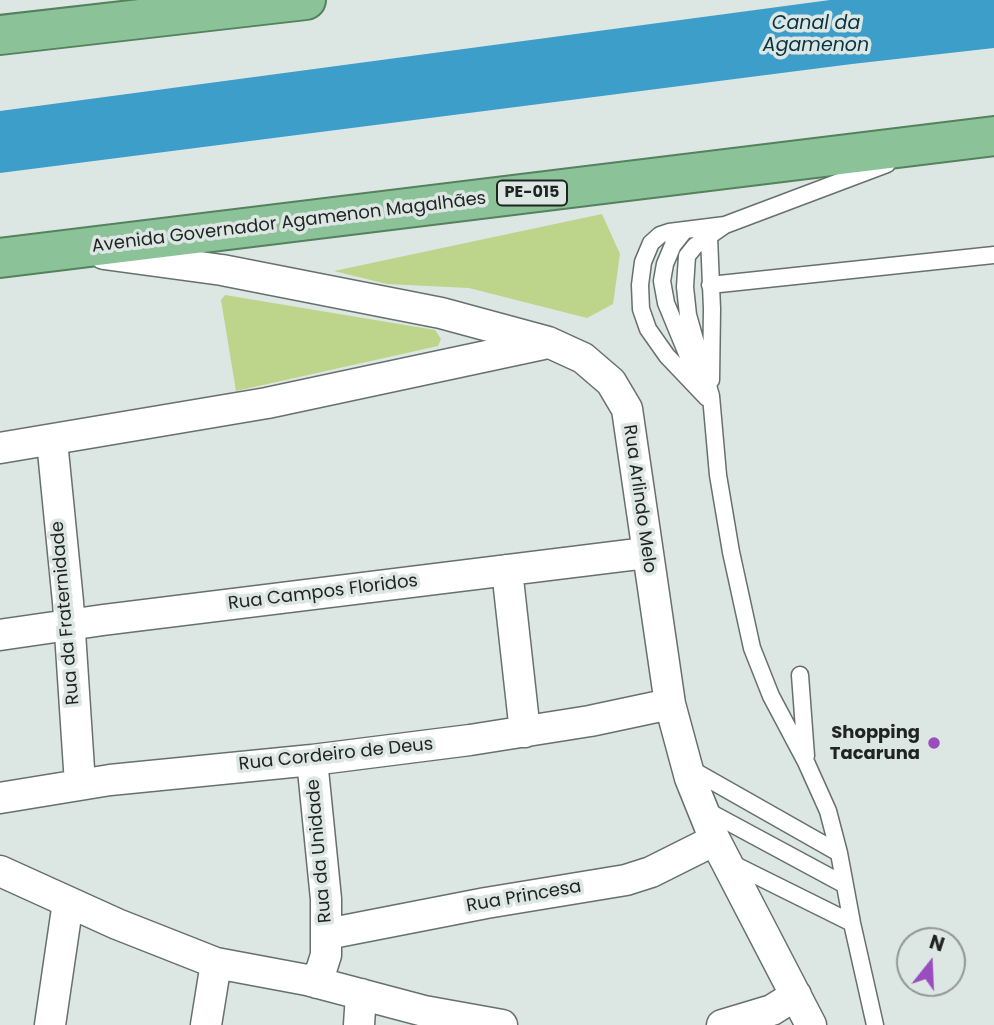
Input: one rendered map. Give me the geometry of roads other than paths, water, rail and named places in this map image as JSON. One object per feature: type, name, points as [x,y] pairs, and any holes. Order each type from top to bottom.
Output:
[{"type":"highway","points":[[0,35],[136,9],[306,0]]},
{"type":"highway","name":"Avenida Governador Agamenon Magalhães","points":[[0,258],[975,141]]},
{"type":"street","name":"Rua Arlindo Melo","points":[[69,250],[248,275],[441,313],[548,342],[583,358],[611,382],[627,410],[670,704],[688,768],[720,850],[811,1025]]},
{"type":"street","points":[[0,448],[267,403],[548,342]]},
{"type":"street","name":"Rua da Fraternidade","points":[[52,441],[70,626],[80,784]]},
{"type":"street","name":"Rua Campos Floridos","points":[[0,635],[646,553]]},
{"type":"street","points":[[507,570],[525,732]]},
{"type":"street","name":"Rua Cordeiro de Deus","points":[[0,798],[80,784],[312,760],[525,732],[670,704]]},
{"type":"street","name":"Rua da Unidade","points":[[312,760],[327,933],[326,955],[317,983]]},
{"type":"street","name":"Rua Princesa","points":[[327,933],[626,880],[720,850]]},
{"type":"street","points":[[0,871],[166,945],[216,963],[317,983],[424,1011],[502,1025]]},
{"type":"street","points":[[50,1025],[68,902]]},
{"type":"street","points":[[206,1025],[216,963]]},
{"type":"street","points":[[359,1025],[361,994]]},
{"type":"street","points":[[722,1025],[772,1010],[796,995]]},
{"type":"lane","points":[[710,400],[667,356],[648,329],[641,309],[640,285],[643,262],[651,243],[660,235],[725,225],[975,141]]},
{"type":"lane","points":[[710,400],[688,314],[685,287],[687,256],[695,246],[725,225]]},
{"type":"lane","points":[[685,230],[673,245],[665,264],[663,281],[666,303],[710,400]]},
{"type":"lane","points":[[709,237],[712,309],[710,400],[718,475],[752,648],[771,696],[828,811],[876,1025]]},
{"type":"lane","points":[[710,285],[994,255]]},
{"type":"lane","points":[[800,675],[806,762]]},
{"type":"lane","points":[[688,768],[839,853]]},
{"type":"lane","points":[[702,808],[845,885]]},
{"type":"lane","points":[[720,850],[852,923]]},
{"type":"water","name":"Canal da Agamenon","points":[[830,0],[994,0],[994,48],[0,173],[0,111]]},
{"type":"place","name":"Shopping Tacaruna","points":[[934,743]]}]
